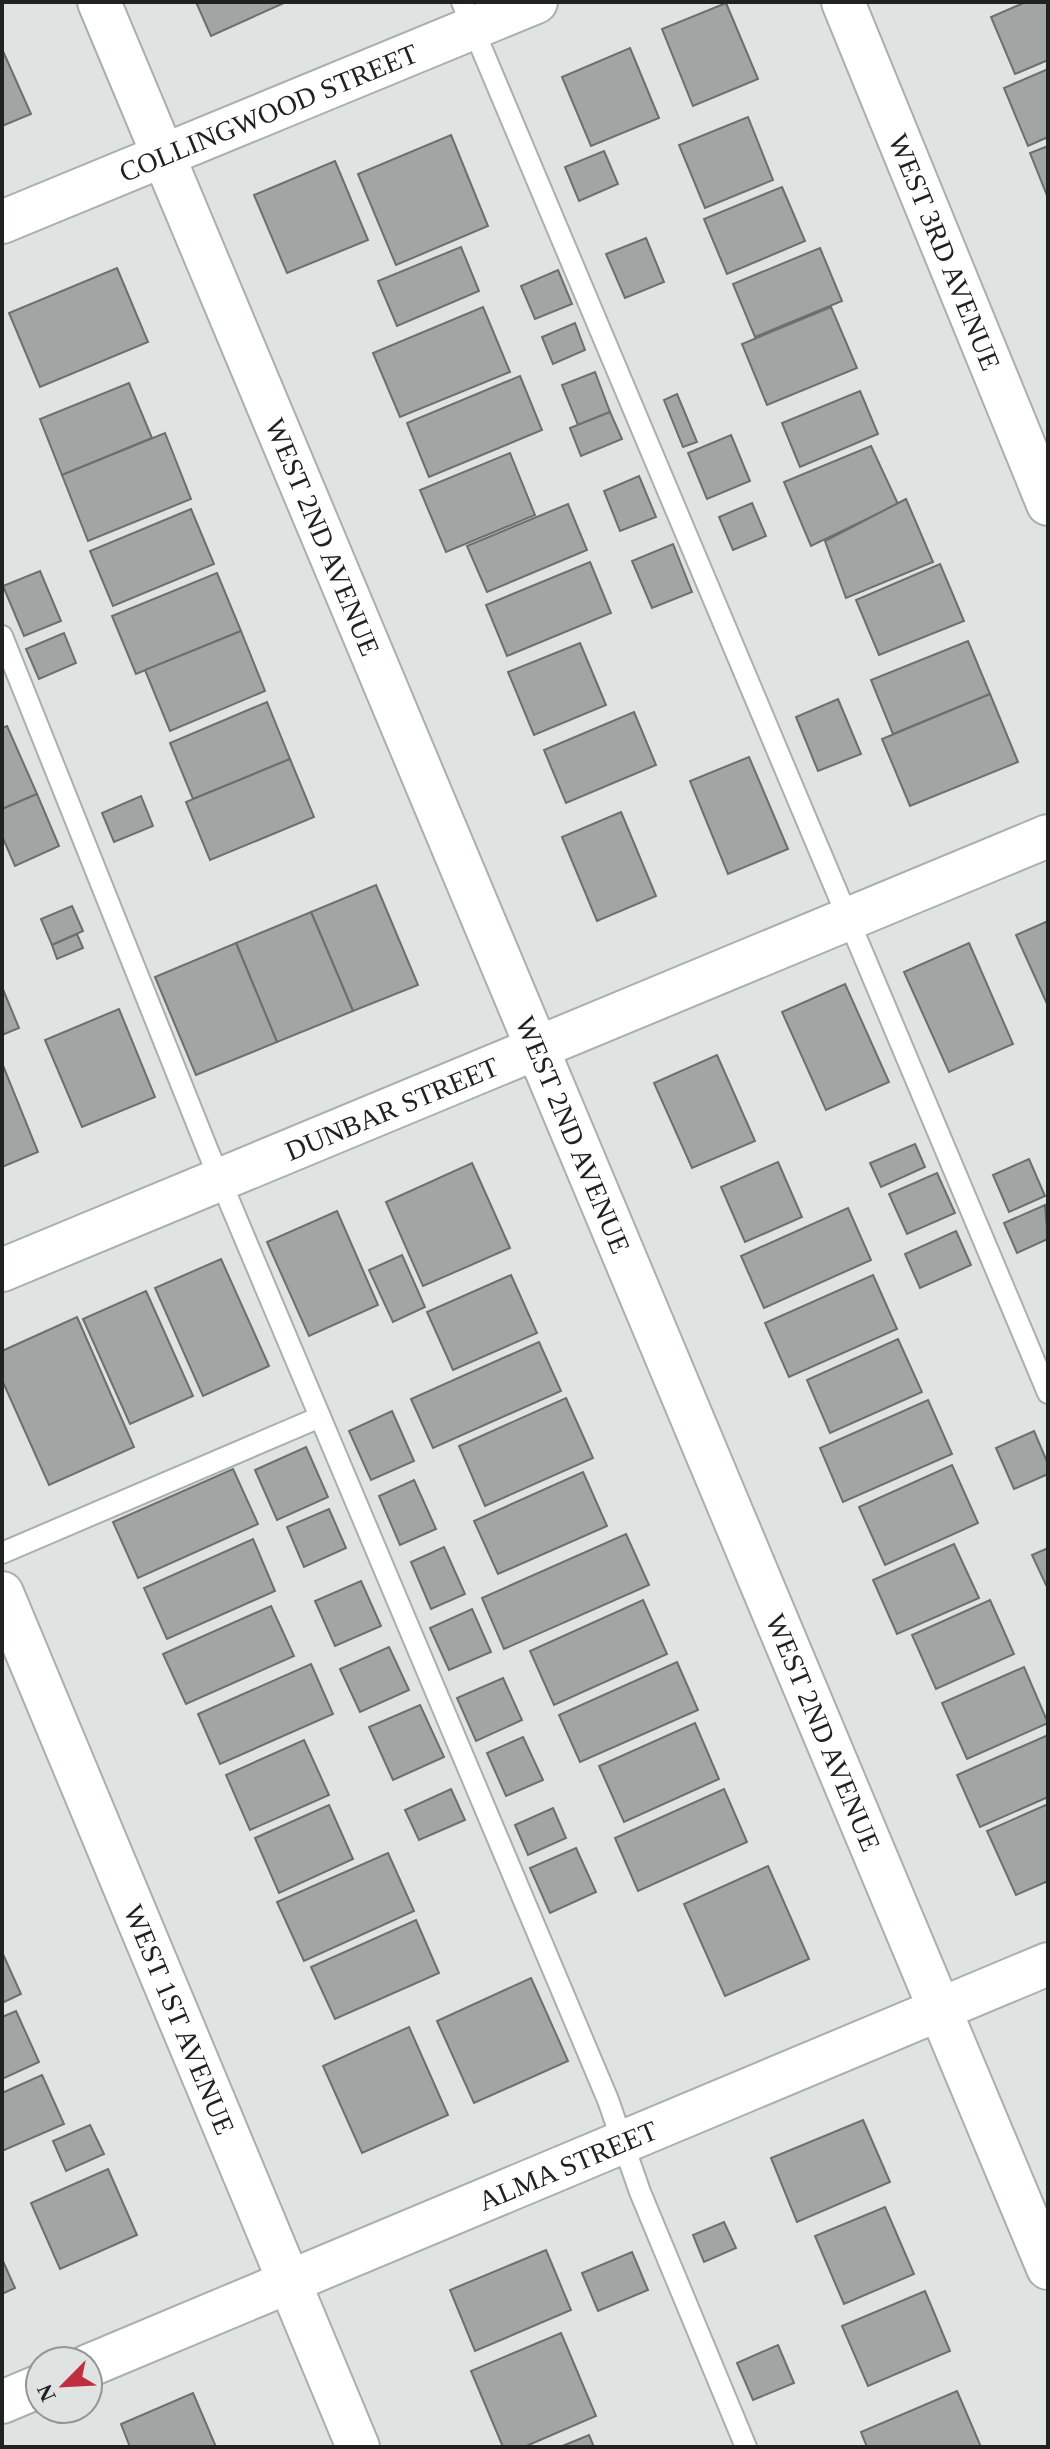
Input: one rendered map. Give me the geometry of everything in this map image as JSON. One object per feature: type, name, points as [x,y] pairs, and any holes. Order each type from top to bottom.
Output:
[{"type":"street","name":"WEST 2ND AVENUE","points":[[99,2],[1048,2268]]},
{"type":"street","name":"COLLINGWOOD STREET","points":[[2,222],[163,154],[467,15],[536,2]]},
{"type":"street","name":"WEST 3RD AVENUE","points":[[843,2],[1048,504]]},
{"type":"street","name":"DUNBAR STREET","points":[[2,1270],[1048,836]]},
{"type":"street","name":"WEST 1ST AVENUE","points":[[2,1593],[358,2447]]},
{"type":"street","name":"ALMA STREET","points":[[104,2359],[1048,1964]]},
{"type":"street","points":[[2,2402],[24,2393]]},
{"type":"lane","points":[[467,15],[1048,1393]]},
{"type":"lane","points":[[2,636],[219,1179],[623,2142],[640,2192],[746,2447]]},
{"type":"lane","points":[[2,1553],[320,1417]]},
{"type":"building","points":[[196,2],[286,2],[211,36]]},
{"type":"building","points":[[1026,2],[1048,2],[1048,60],[1015,74],[991,17]]},
{"type":"building","points":[[726,3],[758,79],[693,106],[662,29]]},
{"type":"building","points":[[630,48],[659,118],[591,146],[562,77]]},
{"type":"building","points":[[2,49],[31,114],[2,126]]},
{"type":"building","points":[[1048,69],[1048,137],[1028,146],[1004,88]]},
{"type":"building","points":[[748,117],[773,180],[705,208],[679,145]]},
{"type":"building","points":[[451,135],[488,226],[396,265],[358,174]]},
{"type":"building","points":[[1048,146],[1048,198],[1030,153]]},
{"type":"building","points":[[604,151],[618,184],[579,201],[565,167]]},
{"type":"building","points":[[335,161],[368,240],[287,273],[254,195]]},
{"type":"building","points":[[782,187],[805,241],[727,274],[704,219]]},
{"type":"building","points":[[646,238],[664,282],[625,298],[606,254]]},
{"type":"building","points":[[461,247],[479,291],[397,326],[378,281]]},
{"type":"building","points":[[820,248],[842,301],[755,337],[733,284]]},
{"type":"building","points":[[117,268],[148,342],[40,387],[9,313]]},
{"type":"building","points":[[558,270],[572,304],[535,319],[521,286]]},
{"type":"building","points":[[483,307],[510,372],[400,417],[373,353]]},
{"type":"building","points":[[831,307],[857,368],[767,405],[742,344]]},
{"type":"building","points":[[575,323],[585,350],[553,364],[542,337]]},
{"type":"building","points":[[595,372],[610,412],[578,425],[562,385]]},
{"type":"building","points":[[520,376],[542,430],[429,477],[407,423]]},
{"type":"building","points":[[129,383],[152,438],[62,475],[40,419]]},
{"type":"building","points":[[860,391],[878,434],[800,467],[782,423]]},
{"type":"building","points":[[677,394],[697,442],[683,447],[664,400]]},
{"type":"building","points":[[610,412],[622,439],[581,456],[570,428]]},
{"type":"building","points":[[165,433],[191,499],[88,541],[62,475]]},
{"type":"building","points":[[731,435],[750,481],[707,499],[688,453]]},
{"type":"building","points":[[871,446],[898,504],[811,546],[784,482]]},
{"type":"building","points":[[510,453],[535,515],[446,552],[420,490]]},
{"type":"building","points":[[639,476],[656,517],[620,531],[604,491]]},
{"type":"building","points":[[906,499],[933,562],[846,598],[825,541]]},
{"type":"building","points":[[752,503],[766,536],[733,550],[719,517]]},
{"type":"building","points":[[568,504],[587,550],[487,592],[467,546]]},
{"type":"building","points":[[191,509],[214,564],[113,606],[90,551]]},
{"type":"building","points":[[673,544],[692,592],[652,608],[632,561]]},
{"type":"building","points":[[590,562],[611,613],[507,656],[486,605]]},
{"type":"building","points":[[940,564],[964,621],[879,655],[856,600]]},
{"type":"building","points":[[40,571],[61,621],[24,636],[3,586]]},
{"type":"building","points":[[217,573],[241,631],[136,674],[112,616]]},
{"type":"building","points":[[241,631],[265,691],[170,731],[145,670]]},
{"type":"building","points":[[64,633],[76,663],[39,679],[26,649]]},
{"type":"building","points":[[968,641],[990,694],[893,734],[871,680]]},
{"type":"building","points":[[580,643],[606,705],[534,735],[508,672]]},
{"type":"building","points":[[990,694],[1018,762],[910,806],[882,739]]},
{"type":"building","points":[[838,699],[861,754],[818,771],[796,717]]},
{"type":"building","points":[[267,702],[290,759],[193,799],[170,743]]},
{"type":"building","points":[[634,712],[656,765],[566,803],[544,750]]},
{"type":"building","points":[[7,726],[37,794],[2,809],[2,728]]},
{"type":"building","points":[[749,757],[788,849],[728,874],[690,781]]},
{"type":"building","points":[[290,759],[314,817],[210,860],[186,802]]},
{"type":"building","points":[[37,794],[59,846],[15,866],[2,836],[2,809]]},
{"type":"building","points":[[141,796],[153,826],[114,842],[102,813]]},
{"type":"building","points":[[621,812],[656,896],[597,921],[562,837]]},
{"type":"building","points":[[376,885],[418,985],[353,1011],[311,912]]},
{"type":"building","points":[[72,906],[83,931],[52,945],[41,919]]},
{"type":"building","points":[[311,912],[353,1011],[277,1042],[236,943]]},
{"type":"building","points":[[1048,921],[1048,1006],[1016,935]]},
{"type":"building","points":[[77,934],[83,948],[57,959],[52,945]]},
{"type":"building","points":[[236,943],[277,1042],[196,1075],[155,977]]},
{"type":"building","points":[[969,943],[1013,1044],[949,1072],[904,972]]},
{"type":"building","points":[[845,984],[889,1082],[826,1110],[782,1012]]},
{"type":"building","points":[[2,987],[19,1028],[2,1035]]},
{"type":"building","points":[[119,1009],[155,1097],[82,1127],[45,1040]]},
{"type":"building","points":[[717,1055],[755,1141],[692,1168],[654,1083]]},
{"type":"building","points":[[2,1063],[38,1152],[2,1167]]},
{"type":"building","points":[[915,1144],[925,1167],[881,1187],[870,1163]]},
{"type":"building","points":[[1029,1159],[1045,1196],[1009,1212],[993,1175]]},
{"type":"building","points":[[778,1162],[802,1217],[745,1242],[721,1187]]},
{"type":"building","points":[[472,1163],[510,1248],[423,1286],[386,1202]]},
{"type":"building","points":[[937,1173],[955,1213],[907,1234],[889,1194]]},
{"type":"building","points":[[1045,1205],[1048,1239],[1017,1253],[1004,1223]]},
{"type":"building","points":[[848,1208],[871,1260],[764,1308],[741,1256]]},
{"type":"building","points":[[337,1211],[378,1305],[309,1336],[267,1242]]},
{"type":"building","points":[[956,1231],[971,1265],[920,1288],[905,1254]]},
{"type":"building","points":[[402,1255],[425,1307],[393,1322],[369,1270]]},
{"type":"building","points":[[221,1259],[269,1366],[203,1396],[155,1288]]},
{"type":"building","points":[[511,1275],[537,1333],[453,1370],[427,1312]]},
{"type":"building","points":[[873,1275],[897,1329],[789,1377],[765,1323]]},
{"type":"building","points":[[146,1291],[193,1396],[130,1424],[83,1319]]},
{"type":"building","points":[[77,1317],[134,1447],[49,1485],[2,1380],[2,1351]]},
{"type":"building","points":[[898,1339],[922,1392],[830,1433],[807,1380]]},
{"type":"building","points":[[539,1342],[561,1391],[433,1448],[411,1399]]},
{"type":"building","points":[[566,1398],[593,1458],[485,1506],[459,1446]]},
{"type":"building","points":[[928,1400],[952,1454],[843,1502],[820,1448]]},
{"type":"building","points":[[392,1411],[414,1461],[371,1480],[349,1431]]},
{"type":"building","points":[[1034,1431],[1048,1464],[1048,1474],[1014,1489],[996,1448]]},
{"type":"building","points":[[306,1447],[328,1497],[277,1520],[255,1470]]},
{"type":"building","points":[[952,1465],[978,1523],[885,1565],[859,1507]]},
{"type":"building","points":[[233,1469],[258,1524],[138,1578],[113,1522]]},
{"type":"building","points":[[583,1472],[607,1526],[498,1574],[474,1521]]},
{"type":"building","points":[[414,1480],[436,1529],[400,1545],[379,1496]]},
{"type":"building","points":[[329,1509],[346,1548],[304,1567],[287,1527]]},
{"type":"building","points":[[626,1534],[649,1585],[504,1649],[482,1598]]},
{"type":"building","points":[[253,1539],[275,1591],[167,1639],[144,1588]]},
{"type":"building","points":[[954,1544],[979,1598],[897,1634],[873,1580]]},
{"type":"building","points":[[444,1547],[465,1594],[431,1609],[411,1562]]},
{"type":"building","points":[[1048,1548],[1048,1584],[1046,1585],[1032,1555]]},
{"type":"building","points":[[361,1581],[381,1626],[335,1646],[315,1601]]},
{"type":"building","points":[[643,1600],[667,1654],[554,1705],[530,1651]]},
{"type":"building","points":[[990,1600],[1014,1654],[936,1689],[912,1635]]},
{"type":"building","points":[[271,1606],[294,1656],[186,1704],[163,1654]]},
{"type":"building","points":[[472,1609],[491,1652],[449,1670],[430,1628]]},
{"type":"building","points":[[389,1647],[409,1690],[360,1712],[340,1669]]},
{"type":"building","points":[[677,1662],[698,1710],[580,1762],[559,1715]]},
{"type":"building","points":[[311,1664],[333,1714],[220,1764],[198,1714]]},
{"type":"building","points":[[1024,1667],[1048,1723],[967,1759],[942,1703]]},
{"type":"building","points":[[503,1678],[522,1720],[476,1741],[457,1698]]},
{"type":"building","points":[[420,1705],[444,1757],[393,1780],[369,1727]]},
{"type":"building","points":[[695,1723],[719,1779],[624,1822],[599,1766]]},
{"type":"building","points":[[1048,1735],[1048,1797],[980,1827],[957,1775]]},
{"type":"building","points":[[523,1737],[543,1780],[506,1796],[487,1753]]},
{"type":"building","points":[[304,1740],[329,1795],[250,1830],[226,1775]]},
{"type":"building","points":[[451,1789],[465,1820],[419,1840],[405,1810]]},
{"type":"building","points":[[724,1789],[747,1842],[638,1891],[615,1838]]},
{"type":"building","points":[[1048,1804],[1048,1881],[1016,1895],[987,1831]]},
{"type":"building","points":[[329,1805],[353,1859],[279,1893],[255,1838]]},
{"type":"building","points":[[553,1808],[566,1838],[528,1855],[515,1825]]},
{"type":"building","points":[[576,1848],[596,1892],[550,1913],[530,1868]]},
{"type":"building","points":[[388,1853],[414,1911],[304,1961],[277,1902]]},
{"type":"building","points":[[768,1866],[809,1959],[725,1996],[684,1904]]},
{"type":"building","points":[[416,1920],[439,1973],[335,2019],[311,1967]]},
{"type":"building","points":[[2,1952],[21,1994],[2,2003]]},
{"type":"building","points":[[531,1978],[568,2061],[474,2103],[437,2021]]},
{"type":"building","points":[[16,2011],[39,2062],[2,2079],[2,2017]]},
{"type":"building","points":[[409,2027],[448,2115],[362,2153],[323,2066]]},
{"type":"building","points":[[42,2075],[64,2124],[2,2151],[2,2093]]},
{"type":"building","points":[[863,2120],[890,2182],[797,2222],[771,2158]]},
{"type":"building","points":[[90,2125],[104,2154],[66,2171],[53,2141]]},
{"type":"building","points":[[108,2169],[137,2235],[60,2269],[31,2203]]},
{"type":"building","points":[[885,2207],[914,2274],[844,2304],[815,2236]]},
{"type":"building","points":[[724,2222],[736,2248],[704,2262],[693,2235]]},
{"type":"building","points":[[546,2250],[571,2310],[475,2351],[450,2290]]},
{"type":"building","points":[[632,2252],[648,2290],[598,2311],[582,2273]]},
{"type":"building","points":[[2,2259],[15,2288],[2,2294]]},
{"type":"building","points":[[925,2291],[950,2351],[868,2386],[842,2326]]},
{"type":"building","points":[[561,2333],[596,2416],[524,2447],[503,2447],[471,2371]]},
{"type":"building","points":[[778,2345],[794,2383],[753,2400],[737,2363]]},
{"type":"building","points":[[957,2391],[981,2447],[867,2447],[861,2432]]},
{"type":"building","points":[[193,2393],[216,2447],[130,2447],[121,2424]]},
{"type":"building","points":[[589,2435],[594,2447],[560,2447]]}]
